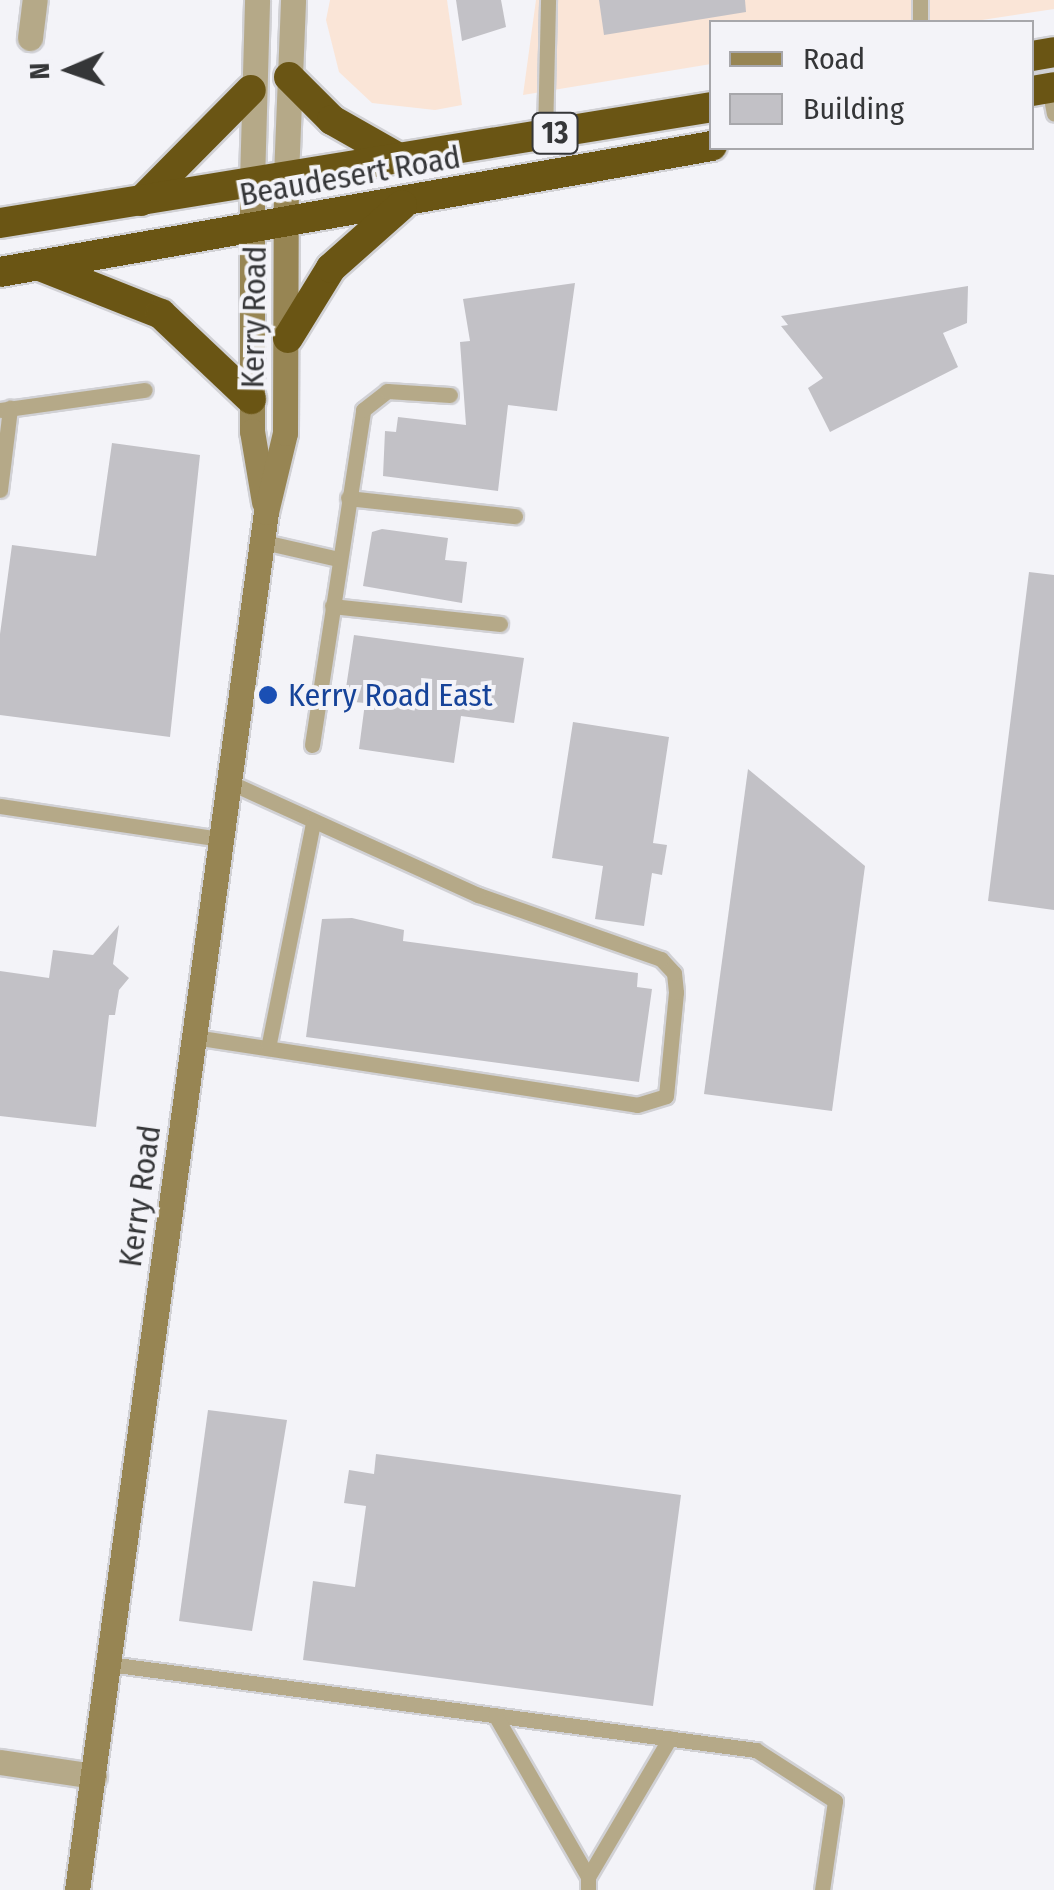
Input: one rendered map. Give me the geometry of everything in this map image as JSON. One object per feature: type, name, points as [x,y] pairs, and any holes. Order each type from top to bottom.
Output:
[{"type":"highway","points":[[289,77],[332,120],[399,158]]},
{"type":"highway","points":[[141,201],[251,90]]},
{"type":"highway","name":"Beaudesert Road","points":[[0,223],[709,108]]},
{"type":"highway","name":"Beaudesert Road","points":[[0,272],[709,147]]},
{"type":"highway","points":[[288,338],[335,263],[404,203]]},
{"type":"highway","points":[[40,266],[162,314],[251,398]]},
{"type":"street","points":[[30,38],[36,0]]},
{"type":"street","name":"Kerry Road","points":[[257,0],[251,90],[251,398],[266,512]]},
{"type":"street","name":"Kerry Road","points":[[78,1890],[266,512],[284,433],[288,338],[286,176],[293,0]]},
{"type":"street","points":[[0,1762],[94,1776]]},
{"type":"lane","points":[[546,135],[548,0]]},
{"type":"lane","points":[[0,490],[5,409],[145,390]]},
{"type":"lane","points":[[312,745],[362,410],[373,396],[387,391],[450,395]]},
{"type":"lane","points":[[348,498],[515,516]]},
{"type":"lane","points":[[264,542],[338,559]]},
{"type":"lane","points":[[332,606],[500,624]]},
{"type":"lane","points":[[194,1037],[637,1106],[666,1096],[676,992],[674,973],[661,958],[478,895],[229,782]]},
{"type":"lane","points":[[0,806],[221,839]]},
{"type":"lane","points":[[268,1048],[314,822]]},
{"type":"lane","points":[[109,1664],[756,1750],[835,1801],[822,1890]]},
{"type":"lane","points":[[495,1715],[588,1883]]},
{"type":"lane","points":[[588,1883],[670,1738]]},
{"type":"shaded area","points":[[330,0],[447,0],[462,105],[435,110],[372,103],[339,72],[326,20]]},
{"type":"shaded area","points":[[536,0],[1054,0],[1054,9],[982,20],[709,20],[709,64],[523,95]]},
{"type":"building","points":[[456,0],[501,0],[506,27],[462,41]]},
{"type":"building","points":[[599,0],[745,0],[746,12],[604,35]]},
{"type":"building","points":[[575,283],[557,411],[508,405],[498,491],[383,476],[385,431],[396,432],[398,417],[466,425],[460,342],[470,341],[463,299]]},
{"type":"building","points":[[968,286],[967,323],[943,333],[958,367],[830,432],[808,388],[823,378],[781,326],[788,325],[781,316]]},
{"type":"building","points":[[112,443],[200,455],[170,737],[0,715],[0,634],[12,545],[96,556]]},
{"type":"building","points":[[382,529],[448,538],[445,560],[467,562],[462,603],[363,586],[372,532]]},
{"type":"building","points":[[1029,572],[1054,575],[1054,910],[988,901]]},
{"type":"building","points":[[354,635],[524,658],[514,723],[461,716],[454,763],[359,749],[365,703],[344,701]]},
{"type":"building","points":[[573,722],[669,737],[653,843],[667,845],[662,875],[652,873],[644,926],[595,919],[603,866],[552,858]]},
{"type":"building","points":[[748,769],[865,866],[832,1111],[704,1094]]},
{"type":"building","points":[[352,918],[404,930],[403,941],[638,973],[637,987],[652,989],[639,1082],[306,1037],[322,919]]},
{"type":"building","points":[[119,925],[113,964],[129,978],[119,990],[115,1015],[109,1015],[96,1127],[0,1116],[0,971],[49,978],[53,950],[93,955]]},
{"type":"building","points":[[208,1410],[287,1420],[252,1631],[179,1621]]},
{"type":"building","points":[[376,1454],[681,1495],[653,1706],[303,1660],[313,1581],[355,1587],[366,1506],[344,1503],[349,1470],[374,1474]]},
{"type":"place","name":"Kerry Road East","points":[[268,695]]}]
